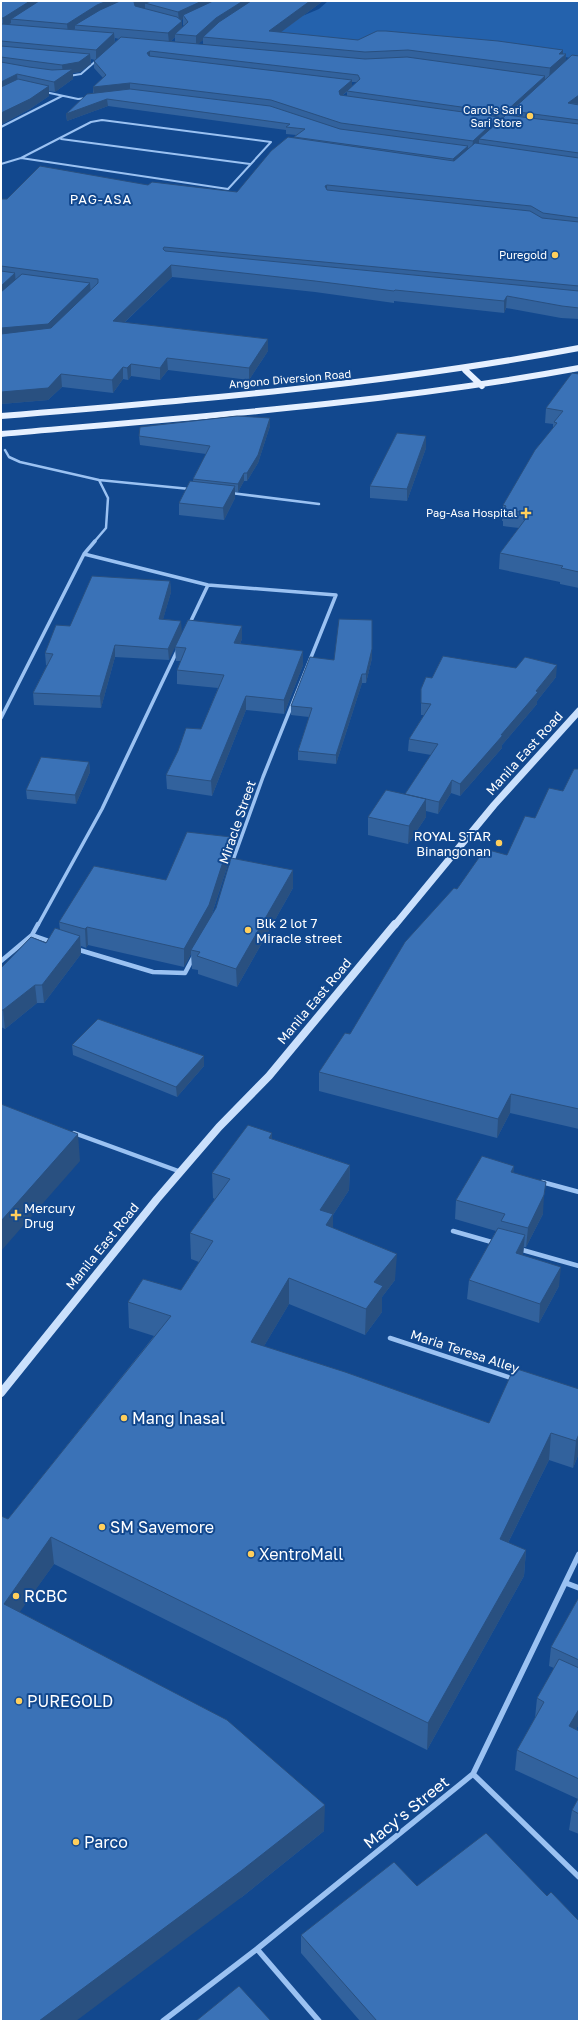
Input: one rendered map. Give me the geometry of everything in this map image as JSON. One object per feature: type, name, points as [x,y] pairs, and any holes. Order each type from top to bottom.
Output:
[{"type":"main road","name":"Angono Diversion Road","points":[[1,416],[345,385],[465,370],[579,348]]},
{"type":"main road","points":[[1,434],[357,401],[482,386],[579,368]]},
{"type":"main road","points":[[465,370],[482,386]]},
{"type":"main road","name":"Manila East Road","points":[[1,1393],[51,1333],[69,1307],[219,1127],[269,1076],[494,805],[579,711]]},
{"type":"street","points":[[66,77],[81,74],[101,57]]},
{"type":"street","points":[[87,61],[95,62]]},
{"type":"street","points":[[40,91],[78,99],[93,97]]},
{"type":"street","points":[[1,127],[62,96]]},
{"type":"street","points":[[1,164],[20,158],[91,122],[102,120],[272,142],[228,189],[20,158]]},
{"type":"street","points":[[61,138],[250,164]]},
{"type":"street","points":[[6,450],[9,457],[20,462],[99,480],[194,490]]},
{"type":"street","points":[[1,718],[84,554],[106,528],[108,498],[99,480]]},
{"type":"street","points":[[226,493],[318,504]]},
{"type":"street","points":[[84,554],[208,585],[188,627]]},
{"type":"street","name":"Miracle Street","points":[[208,585],[336,595],[319,633],[243,828],[232,865]]},
{"type":"street","points":[[1,961],[32,936],[102,809],[181,641]]},
{"type":"street","points":[[32,936],[54,942]]},
{"type":"street","points":[[70,947],[153,972],[185,973],[196,954]]},
{"type":"street","points":[[67,1131],[181,1172]]},
{"type":"street","points":[[536,1180],[579,1192]]},
{"type":"street","points":[[453,1231],[498,1243]]},
{"type":"street","points":[[512,1248],[579,1266]]},
{"type":"street","name":"Maria Teresa Alley","points":[[390,1338],[518,1380]]},
{"type":"street","name":"Macy's Street","points":[[163,2021],[257,1948],[473,1774],[579,1554]]},
{"type":"street","points":[[566,1583],[579,1588]]},
{"type":"street","points":[[473,1774],[579,1877]]},
{"type":"street","points":[[257,1948],[319,2021]]},
{"type":"shaded area","points":[[328,1],[579,1],[579,60],[561,56],[250,38],[319,9]]},
{"type":"building","points":[[1,1],[30,1],[1,18]]},
{"type":"building","points":[[39,1],[107,1],[97,5],[67,24],[11,19]]},
{"type":"building","points":[[120,1],[137,1],[134,2],[135,6],[177,17],[182,21],[168,33],[75,25],[100,10]]},
{"type":"building","points":[[152,1],[202,1],[178,12],[145,3]]},
{"type":"building","points":[[213,1],[243,1],[216,18],[196,36],[175,34],[188,22],[183,15]]},
{"type":"building","points":[[251,1],[310,1],[269,31],[358,40],[377,31],[386,31],[498,41],[563,50],[559,54],[566,54],[550,68],[408,50],[365,52],[203,37],[219,22]]},
{"type":"building","points":[[1,23],[114,33],[96,50],[1,41]]},
{"type":"building","points":[[121,37],[365,59],[407,57],[545,76],[504,113],[347,91],[360,79],[358,75],[150,51],[147,53],[149,56],[352,80],[339,91],[340,95],[499,117],[473,141],[341,123],[271,100],[130,83],[93,87],[106,75],[94,61]]},
{"type":"building","points":[[1,46],[90,54],[79,62],[62,65],[1,57]]},
{"type":"building","points":[[572,55],[579,56],[579,95],[568,103],[579,105],[579,120],[511,111]]},
{"type":"building","points":[[1,62],[52,70],[73,69],[54,82],[17,74],[1,82]]},
{"type":"building","points":[[18,79],[49,86],[30,99],[1,113],[1,87]]},
{"type":"building","points":[[130,89],[270,106],[340,129],[468,146],[453,159],[294,137],[305,129],[286,127],[290,124],[107,99],[66,114],[87,94]]},
{"type":"building","points":[[506,115],[579,124],[579,153],[479,139]]},
{"type":"building","points":[[288,137],[454,161],[475,143],[579,158],[579,218],[543,213],[531,206],[325,186],[327,190],[530,211],[542,218],[579,222],[579,286],[164,247],[163,249],[165,251],[579,291],[579,308],[507,296],[504,301],[394,291],[171,265],[113,321],[268,339],[249,368],[167,358],[160,368],[131,364],[127,368],[123,367],[112,380],[61,374],[48,388],[1,392],[1,334],[51,328],[98,283],[98,279],[1,266],[1,199],[7,199],[40,166],[148,185],[152,182],[237,192],[271,151]]},
{"type":"building","points":[[1,271],[15,273],[1,286]]},
{"type":"building","points":[[22,274],[90,283],[48,324],[1,328],[1,292]]},
{"type":"building","points":[[572,373],[579,374],[579,572],[561,568],[563,566],[500,553],[530,513],[504,510],[506,506],[503,505],[535,450],[557,423],[554,422],[563,411],[546,408]]},
{"type":"building","points":[[237,416],[270,418],[258,455],[247,473],[244,473],[238,484],[193,479],[210,446],[139,436],[140,427]]},
{"type":"building","points":[[397,433],[426,436],[407,489],[370,486]]},
{"type":"building","points":[[190,481],[235,486],[223,508],[179,503]]},
{"type":"building","points":[[92,576],[170,581],[159,619],[181,621],[168,649],[115,645],[100,696],[33,693],[53,654],[45,653],[56,625],[70,626]]},
{"type":"building","points":[[339,619],[372,620],[372,649],[366,674],[362,674],[336,755],[298,751],[312,708],[291,706],[310,657],[334,660]]},
{"type":"building","points":[[188,620],[242,626],[234,643],[303,651],[284,700],[246,696],[211,781],[166,775],[178,751],[186,728],[201,729],[224,675],[177,670],[186,648],[175,647]]},
{"type":"building","points":[[443,656],[516,668],[525,657],[557,665],[536,691],[538,692],[501,735],[503,735],[460,784],[452,780],[439,802],[405,794],[438,744],[409,739],[431,704],[421,703],[421,689],[426,677],[432,678]]},
{"type":"building","points":[[41,757],[89,762],[75,795],[26,790]]},
{"type":"building","points":[[574,769],[579,769],[579,1109],[511,1094],[498,1119],[319,1072],[345,1033],[350,1034],[405,942],[454,888],[457,889],[485,849],[507,855],[525,816],[535,818],[549,788],[563,791]]},
{"type":"building","points":[[386,790],[426,799],[409,826],[368,817]]},
{"type":"building","points":[[187,832],[231,837],[209,905],[184,949],[87,927],[85,929],[59,922],[94,866],[166,880]]},
{"type":"building","points":[[231,858],[293,870],[236,969],[197,956],[200,952],[191,950],[216,908]]},
{"type":"building","points":[[55,928],[80,936],[42,985],[35,985],[1,1010],[1,968],[31,937],[46,943]]},
{"type":"building","points":[[98,1019],[204,1056],[176,1087],[72,1045]]},
{"type":"building","points":[[1,1104],[78,1134],[1,1221]]},
{"type":"building","points":[[248,1125],[272,1133],[269,1138],[350,1165],[320,1210],[333,1214],[326,1225],[397,1254],[374,1282],[383,1286],[366,1309],[289,1278],[251,1342],[345,1372],[489,1423],[514,1368],[579,1389],[579,1434],[576,1441],[551,1433],[500,1539],[526,1550],[428,1723],[51,1537],[4,1604],[227,1720],[325,1805],[241,1871],[39,2021],[1,2021],[1,1516],[8,1519],[171,1316],[128,1302],[143,1279],[181,1290],[213,1241],[190,1233],[230,1179],[212,1173]]},
{"type":"building","points":[[482,1156],[514,1166],[511,1172],[546,1182],[544,1195],[528,1228],[501,1221],[505,1214],[456,1200]]},
{"type":"building","points":[[498,1228],[525,1235],[516,1253],[561,1267],[540,1304],[469,1280]]},
{"type":"building","points":[[579,1597],[579,1660],[551,1647]]},
{"type":"building","points":[[559,1659],[579,1668],[579,1709],[569,1726],[579,1731],[579,1779],[517,1750],[544,1702],[537,1698]]},
{"type":"building","points":[[579,1797],[579,1814],[572,1810]]},
{"type":"building","points":[[486,1833],[547,1896],[551,1892],[579,1921],[579,2021],[377,2021],[301,1935],[394,1862],[417,1886]]},
{"type":"building","points":[[239,1986],[271,2021],[196,2021]]},
{"type":"place","name":"Carol's Sari Sari Store","points":[[530,116]]},
{"type":"place","name":"Puregold","points":[[555,255]]},
{"type":"place","name":"Pag-Asa Hospital","points":[[526,513]]},
{"type":"place","name":"ROYAL STAR Binangonan","points":[[499,843]]},
{"type":"place","name":"Blk 2 lot 7 Miracle street","points":[[248,930]]},
{"type":"place","name":"Mercury Drug","points":[[16,1215]]},
{"type":"place","name":"Mang Inasal","points":[[124,1418]]},
{"type":"place","name":"SM Savemore","points":[[102,1527]]},
{"type":"place","name":"XentroMall","points":[[251,1554]]},
{"type":"place","name":"RCBC","points":[[16,1596]]},
{"type":"place","name":"PUREGOLD","points":[[19,1701]]},
{"type":"place","name":"Parco","points":[[76,1842]]},
{"type":"district","name":"PAG-ASA","points":[[101,199]]}]
